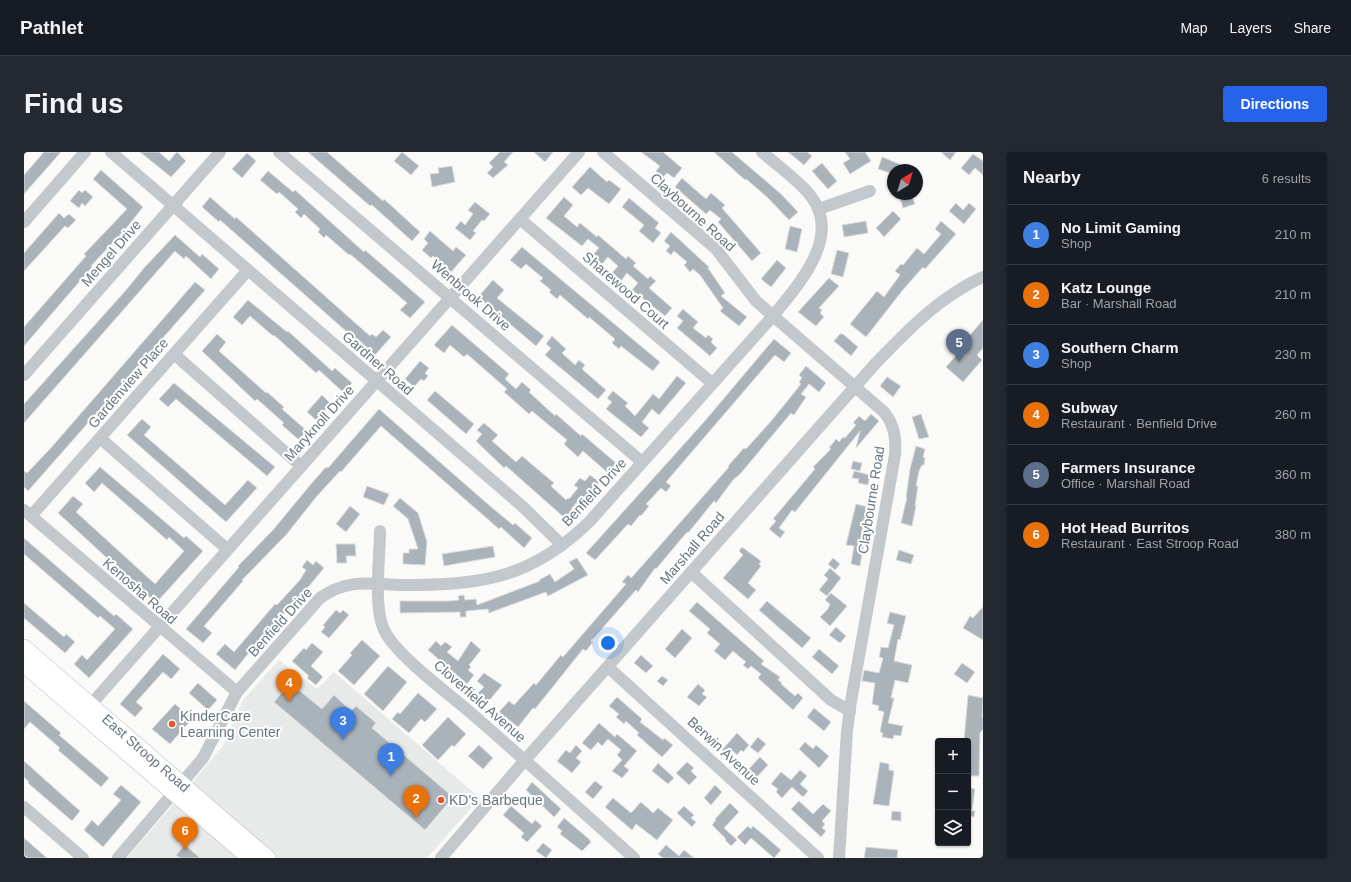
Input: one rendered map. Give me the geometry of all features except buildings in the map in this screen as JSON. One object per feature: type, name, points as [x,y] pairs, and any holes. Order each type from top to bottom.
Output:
[{"type":"main road","name":"East Stroop Road","points":[[24,647],[86,709],[178,789],[249,858]]},
{"type":"main road","name":"East Stroop Road","points":[[24,665],[86,709]]},
{"type":"main road","name":"East Stroop Road","points":[[178,789],[268,858]]},
{"type":"street","points":[[24,222],[86,152]]},
{"type":"street","name":"Gardner Road","points":[[111,152],[522,506],[562,545]]},
{"type":"street","name":"Mengel Drive","points":[[24,375],[220,152]]},
{"type":"street","name":"Wenbrook Drive","points":[[279,152],[642,462]]},
{"type":"street","name":"Maryknoll Drive","points":[[86,709],[579,152]]},
{"type":"street","name":"Claybourne Road","points":[[603,152],[716,249],[747,291],[773,316],[884,412],[892,424],[896,437],[895,455],[850,711],[839,858]]},
{"type":"street","name":"Benfield Drive","points":[[118,858],[203,758],[237,692],[320,598],[339,586],[350,584],[449,584],[493,579],[535,563],[562,545],[590,521],[773,316],[794,290],[817,252],[822,227],[819,209],[811,196],[802,186],[762,152]]},
{"type":"street","points":[[819,209],[870,191]]},
{"type":"street","name":"Sharewood Court","points":[[520,219],[712,383]]},
{"type":"street","name":"Gardenview Place","points":[[27,513],[100,438],[248,270]]},
{"type":"street","name":"Marshall Road","points":[[443,857],[525,760],[855,387],[918,320],[952,293],[983,277]]},
{"type":"street","points":[[174,354],[301,466]]},
{"type":"street","points":[[100,438],[227,549]]},
{"type":"street","name":"Kenosha Road","points":[[27,513],[237,692]]},
{"type":"street","name":"Cloverfield Avenue","points":[[380,531],[379,584],[381,619],[389,638],[409,659],[634,858]]},
{"type":"street","points":[[691,572],[830,700],[850,711]]},
{"type":"street","name":"Berwin Avenue","points":[[608,666],[818,858]]},
{"type":"street","points":[[24,807],[83,858]]},
{"type":"shaded area","points":[[279,660],[317,689],[334,672],[480,798],[427,858],[127,858],[223,746],[243,700]]},
{"type":"place","name":"Farmers Insurance","points":[[959,362]]},
{"type":"place","name":"Subway","points":[[289,702]]},
{"type":"place","name":"KinderCare Learning Center","points":[[172,724]]},
{"type":"place","name":"Southern Charm","points":[[343,740]]},
{"type":"place","name":"No Limit Gaming","points":[[391,776]]},
{"type":"place","name":"KD's Barbeque","points":[[441,800]]},
{"type":"place","name":"Katz Lounge","points":[[416,818]]},
{"type":"place","name":"Hot Head Burritos","points":[[185,850]]}]
